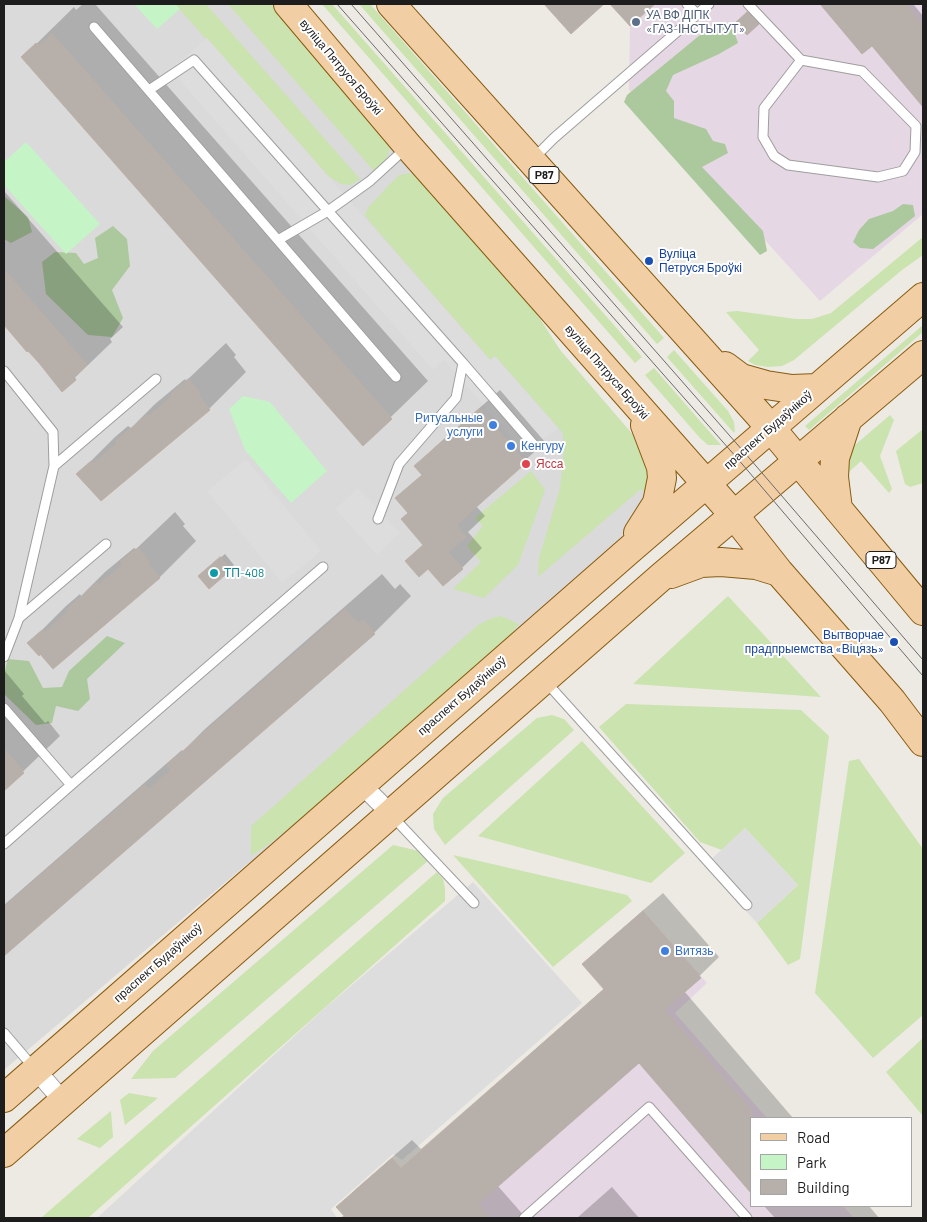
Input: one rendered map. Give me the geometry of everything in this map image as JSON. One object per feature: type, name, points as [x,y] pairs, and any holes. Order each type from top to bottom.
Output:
[{"type":"main road","name":"вуліца Пятруся Броўкі","points":[[288,4],[408,146],[734,515],[779,572],[892,701],[923,742]]},
{"type":"main road","name":"Р87","points":[[391,4],[770,427],[923,611]]},
{"type":"main road","name":"праспект Будаўнікоў","points":[[4,1098],[770,427],[923,297]]},
{"type":"main road","points":[[698,345],[741,378],[792,389],[817,388]]},
{"type":"main road","points":[[4,1153],[661,578],[923,355]]},
{"type":"main road","points":[[628,552],[657,503],[662,478],[661,466],[636,404]]},
{"type":"main road","points":[[838,509],[834,477],[835,458],[848,418]]},
{"type":"main road","points":[[661,578],[701,563],[721,562],[756,565],[779,572]]},
{"type":"street","points":[[362,784],[391,814]]},
{"type":"street","points":[[36,1070],[63,1101]]},
{"type":"lane","points":[[687,4],[697,14]]},
{"type":"lane","points":[[531,160],[709,4]]},
{"type":"lane","points":[[748,4],[801,60],[862,70],[916,126],[915,152],[903,171],[878,177],[788,165],[774,156],[763,137],[764,108],[801,60]]},
{"type":"lane","points":[[94,27],[396,377]]},
{"type":"lane","points":[[149,90],[194,60],[534,445]]},
{"type":"lane","points":[[278,240],[328,211],[370,181],[408,146]]},
{"type":"lane","points":[[378,519],[399,464],[456,398],[463,363]]},
{"type":"lane","points":[[4,372],[54,432],[54,466],[19,618],[4,657]]},
{"type":"lane","points":[[54,466],[156,379]]},
{"type":"lane","points":[[19,618],[106,544]]},
{"type":"lane","points":[[4,844],[323,567]]},
{"type":"lane","points":[[544,681],[747,905]]},
{"type":"lane","points":[[4,708],[71,785]]},
{"type":"lane","points":[[391,814],[474,903]]},
{"type":"lane","points":[[4,1034],[36,1070]]},
{"type":"lane","points":[[524,1218],[649,1107],[747,1218]]},
{"type":"shaded area","points":[[4,4],[274,4],[531,305],[560,350],[646,450],[660,481],[629,530],[598,560],[275,845],[247,864],[4,1070]]},
{"type":"shaded area","points":[[609,4],[923,4],[923,214],[820,301],[629,90],[630,26]]},
{"type":"shaded area","points":[[207,38],[490,360],[495,356],[558,428],[525,453],[444,360],[433,370],[170,69]]},
{"type":"shaded area","points":[[246,459],[321,551],[282,583],[207,491]]},
{"type":"shaded area","points":[[358,488],[400,533],[377,555],[335,509]]},
{"type":"shaded area","points":[[745,828],[798,885],[757,923],[704,866]]},
{"type":"shaded area","points":[[473,882],[582,1003],[402,1160],[393,1154],[331,1209],[337,1218],[97,1218],[325,1008]]},
{"type":"shaded area","points":[[643,911],[707,983],[675,1013],[766,1117],[750,1117],[750,1207],[844,1207],[854,1218],[345,1218],[604,991],[582,965]]},
{"type":"green space","points":[[134,4],[175,4],[180,9],[157,29]]},
{"type":"green space","points":[[175,4],[206,4],[360,179],[351,185],[341,184],[326,175]]},
{"type":"green space","points":[[228,4],[274,4],[389,136],[390,148],[386,161],[374,171]]},
{"type":"green space","points":[[322,4],[332,4],[642,357],[635,363]]},
{"type":"green space","points":[[359,4],[370,4],[664,338],[657,344]]},
{"type":"green space","points":[[725,24],[734,31],[738,43],[673,75],[666,91],[674,101],[674,118],[706,129],[713,141],[725,144],[728,153],[702,167],[763,231],[767,251],[760,255],[624,102],[627,95],[711,26]]},
{"type":"green space","points":[[26,142],[100,224],[66,254],[4,185],[4,162]]},
{"type":"green space","points":[[409,173],[422,177],[531,305],[560,350],[646,450],[654,502],[641,489],[538,577],[539,558],[560,488],[564,448],[563,433],[495,356],[490,360],[365,215],[368,208],[399,175]]},
{"type":"green space","points":[[4,196],[28,217],[32,232],[11,243],[4,239]]},
{"type":"green space","points":[[903,204],[913,205],[915,216],[873,249],[860,248],[853,242],[859,230],[869,219],[893,211]]},
{"type":"green space","points":[[113,226],[127,239],[130,266],[112,290],[123,318],[112,337],[88,335],[46,294],[42,262],[55,252],[76,253],[84,264],[98,258],[95,238]]},
{"type":"green space","points":[[923,237],[923,255],[902,270],[794,360],[782,366],[768,367],[755,365],[748,361],[759,350],[726,312],[737,311],[796,319],[812,319],[831,313]]},
{"type":"green space","points":[[923,325],[923,332],[809,430],[805,426]]},
{"type":"green space","points":[[674,350],[728,411],[734,422],[734,433],[667,357]]},
{"type":"green space","points":[[654,368],[721,445],[708,445],[700,438],[645,375]]},
{"type":"green space","points":[[243,396],[270,402],[327,471],[291,503],[245,450],[229,409]]},
{"type":"green space","points":[[890,415],[894,420],[880,456],[892,489],[889,493],[861,461],[849,472],[848,459],[855,445]]},
{"type":"green space","points":[[923,429],[923,483],[910,487],[905,484],[896,451]]},
{"type":"green space","points":[[531,471],[545,490],[518,565],[484,598],[453,589],[481,562],[467,546],[483,526],[475,518]]},
{"type":"green space","points":[[728,596],[821,697],[633,684]]},
{"type":"green space","points":[[501,616],[519,624],[485,666],[326,803],[303,817],[251,856],[251,826],[478,625]]},
{"type":"green space","points":[[107,636],[125,643],[87,679],[90,699],[78,711],[56,706],[52,723],[36,725],[4,694],[4,674],[8,659],[29,661],[43,688],[62,687],[69,671]]},
{"type":"green space","points":[[626,704],[801,710],[829,736],[800,959],[788,965],[757,923],[798,885],[745,828],[722,850],[700,842],[599,727]]},
{"type":"green space","points":[[552,715],[564,719],[574,730],[445,845],[434,829],[433,814],[443,798],[537,718]]},
{"type":"green space","points":[[582,741],[685,853],[651,883],[478,836]]},
{"type":"green space","points":[[859,759],[923,849],[923,1015],[873,1058],[815,993],[849,761]]},
{"type":"green space","points":[[393,845],[419,851],[429,860],[175,1078],[131,1079],[153,1051]]},
{"type":"green space","points":[[453,855],[627,895],[632,901],[553,967]]},
{"type":"green space","points":[[437,872],[443,879],[445,901],[88,1218],[41,1218]]},
{"type":"green space","points":[[923,1038],[923,1116],[886,1072]]},
{"type":"green space","points":[[129,1093],[158,1098],[125,1125],[120,1100]]},
{"type":"green space","points":[[111,1111],[113,1137],[100,1148],[77,1139]]},
{"type":"building","points":[[544,4],[604,4],[571,34]]},
{"type":"building","points":[[610,4],[655,4],[630,26]]},
{"type":"building","points":[[820,4],[905,4],[923,26],[923,107],[872,46],[862,54]]},
{"type":"building","points":[[747,12],[759,24],[747,35],[735,23]]},
{"type":"building","points":[[52,34],[392,419],[363,446],[21,57],[36,43],[39,46]]},
{"type":"building","points":[[4,270],[87,365],[74,376],[76,380],[62,392],[39,363],[4,325]]},
{"type":"building","points":[[188,379],[200,393],[198,395],[210,410],[101,501],[76,474],[91,461],[93,464],[118,443],[116,441],[161,406]]},
{"type":"building","points":[[479,409],[526,463],[456,525],[466,537],[448,552],[463,569],[443,586],[428,569],[419,577],[405,561],[423,545],[401,519],[408,513],[395,498],[422,475],[414,466]]},
{"type":"building","points":[[138,548],[149,562],[147,563],[160,578],[53,669],[27,643],[42,630],[44,633],[69,611],[67,609],[97,583],[99,585],[124,564],[121,562]]},
{"type":"building","name":"ТП-408","points":[[220,557],[231,570],[209,589],[198,576]]},
{"type":"building","points":[[345,610],[358,624],[363,620],[375,634],[4,956],[4,907],[145,785],[149,790],[171,770],[167,765]]},
{"type":"building","points":[[4,749],[24,773],[4,791]]},
{"type":"building","points":[[643,911],[701,978],[664,1010],[751,1110],[750,1192],[639,1063],[478,1204],[490,1218],[346,1218],[336,1207],[392,1158],[401,1168],[604,989],[582,964]]},
{"type":"tram line","points":[[337,4],[737,458],[923,676]]},
{"type":"tram line","points":[[351,4],[744,452],[923,660]]},
{"type":"place","name":"УА ВФ ДІПК «ГАЗ-ІНСТЫТУТ»","points":[[636,22]]},
{"type":"place","name":"Вуліца Петруся Броўкі","points":[[649,261]]},
{"type":"place","name":"Ритуальные услуги","points":[[493,425]]},
{"type":"place","name":"Кенгуру","points":[[511,446]]},
{"type":"place","name":"Ясса","points":[[526,464]]},
{"type":"place","name":"ТП-408","points":[[214,573]]},
{"type":"place","name":"Вытворчае прадпрыемства «Віцязь»","points":[[894,642]]},
{"type":"place","name":"Витязь","points":[[665,951]]}]
